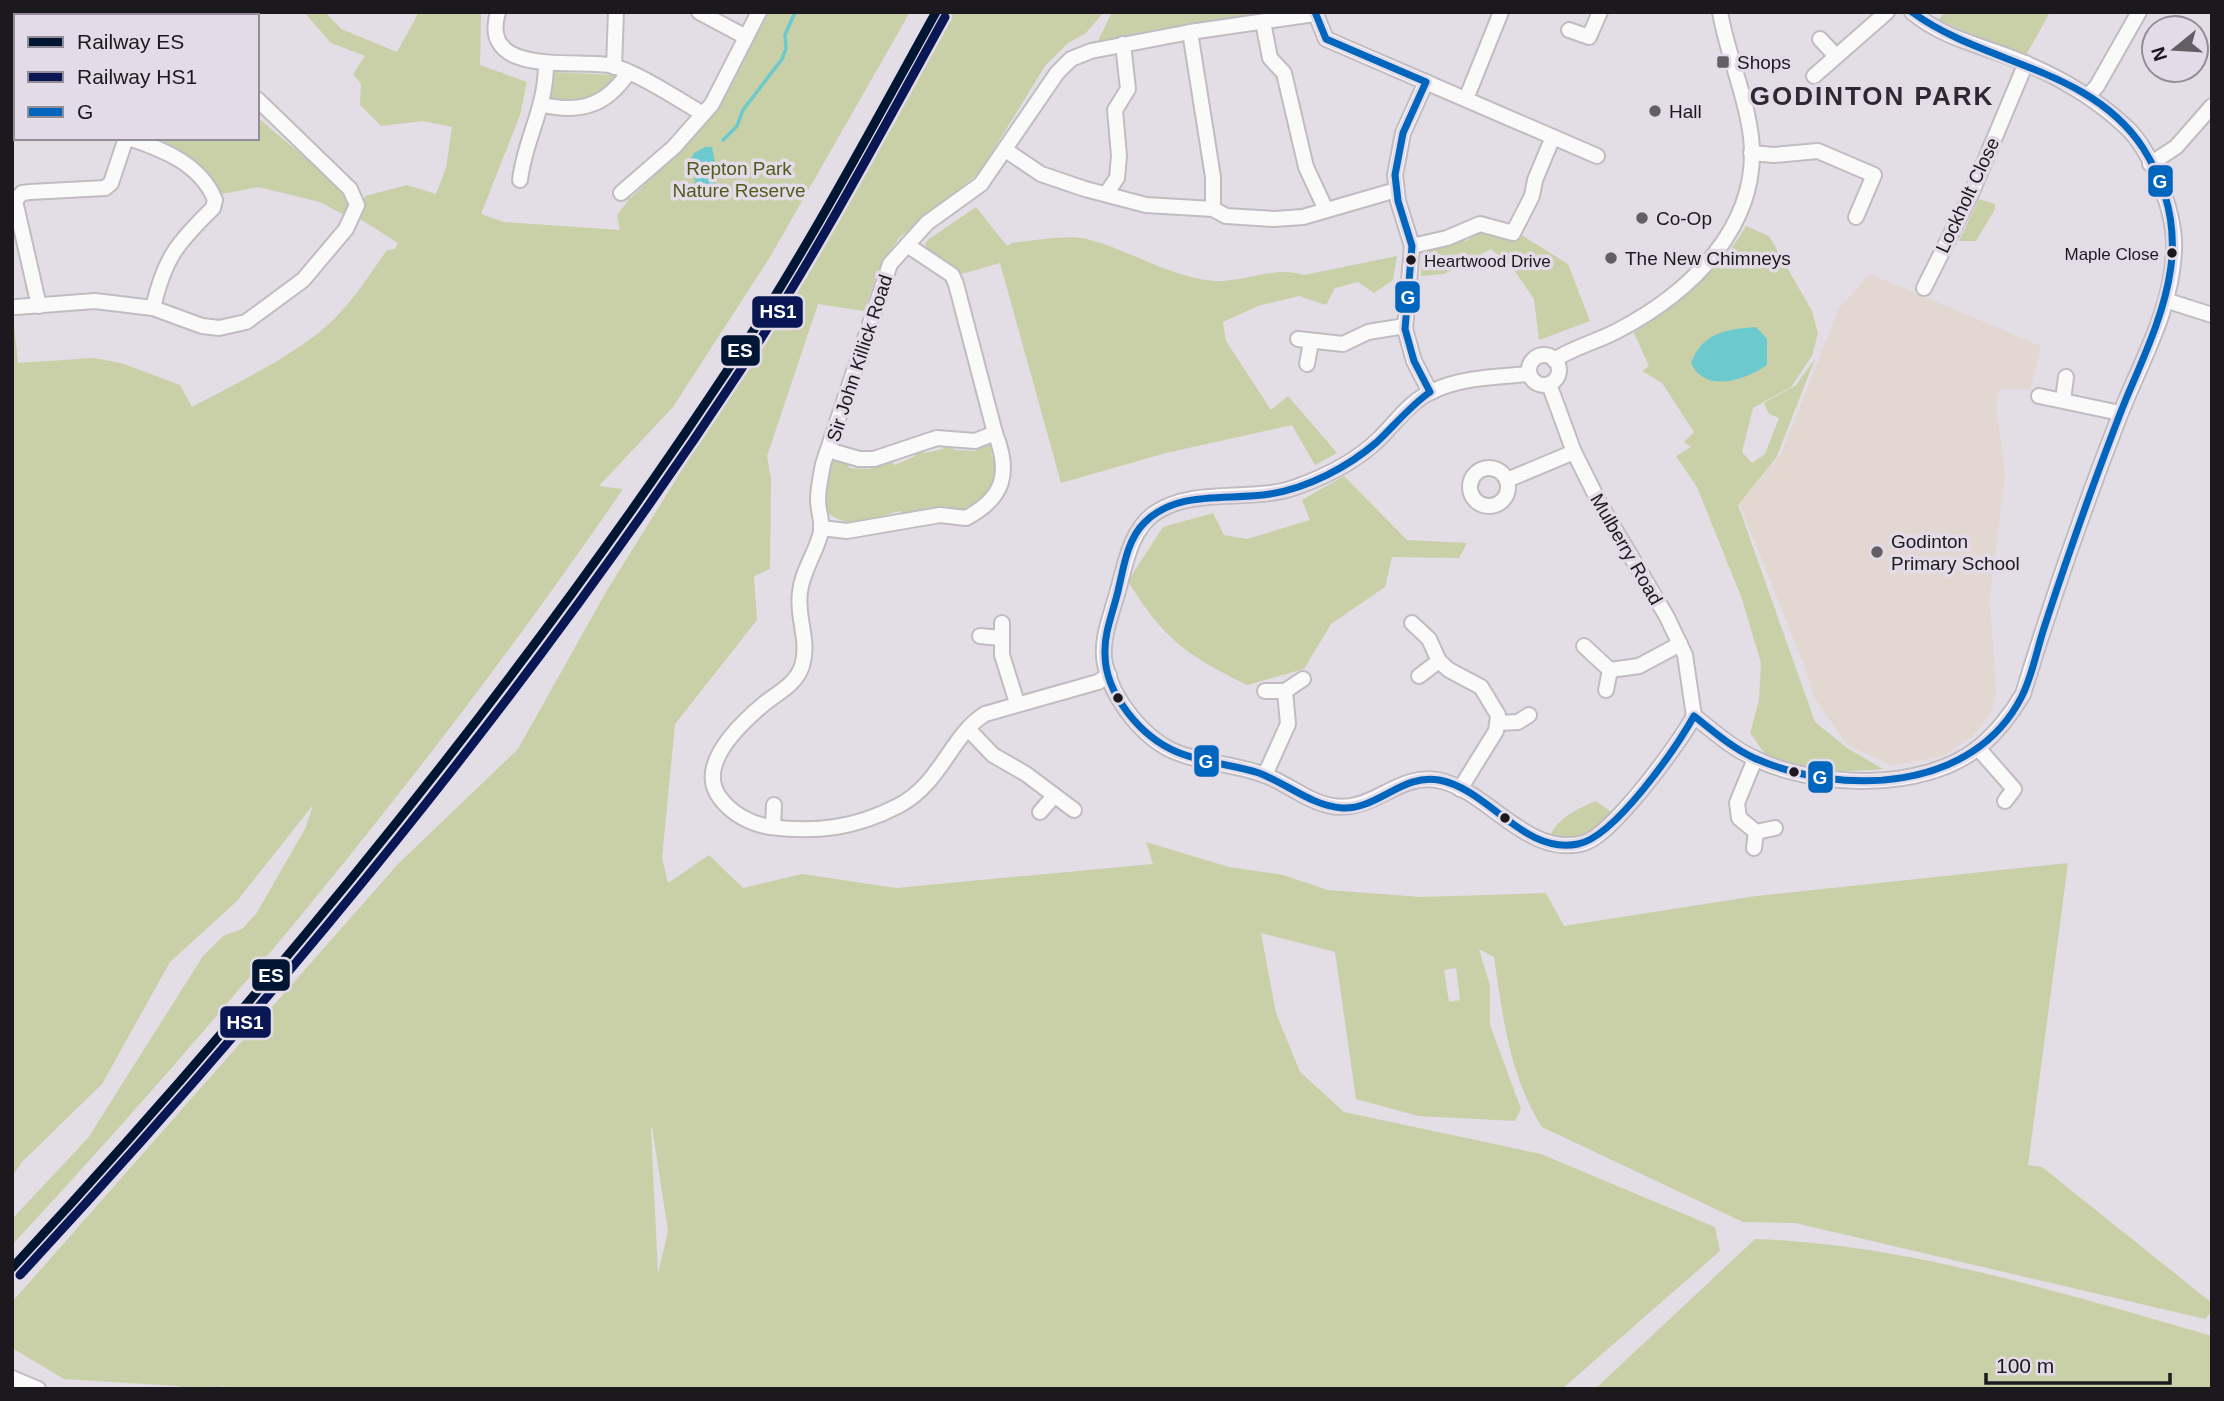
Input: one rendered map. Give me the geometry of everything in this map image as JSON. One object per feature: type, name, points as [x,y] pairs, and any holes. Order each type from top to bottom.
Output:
[{"type":"street","points":[[498,12],[497,34],[507,50],[546,64],[614,66],[703,114]]},
{"type":"street","points":[[614,66],[615,12]]},
{"type":"street","points":[[699,12],[746,37]]},
{"type":"street","points":[[621,193],[674,147],[703,114],[719,92],[760,12]]},
{"type":"street","points":[[1466,99],[1501,12]]},
{"type":"street","points":[[1569,30],[1589,37],[1600,12]]},
{"type":"street","points":[[1554,360],[1627,325],[1670,298],[1706,265],[1741,211],[1751,153],[1748,121],[1720,12]]},
{"type":"street","points":[[1814,76],[1887,12]]},
{"type":"street","points":[[1529,374],[1466,380],[1430,391],[1401,414],[1364,453],[1327,475],[1270,495],[1175,504],[1145,521],[1136,534],[1109,622],[1105,664],[1134,719],[1164,746],[1178,753],[1265,775],[1327,805],[1346,808],[1373,801],[1395,788],[1419,780],[1440,780],[1460,789],[1507,821],[1545,840],[1563,845],[1579,845],[1592,841],[1619,816],[1678,746],[1694,716],[1755,759],[1824,780],[1851,781],[1923,774],[1978,748],[2005,720],[2023,694],[2082,514],[2120,413],[2155,338],[2168,301],[2174,252],[2173,219],[2150,164],[2127,128],[2088,96],[2026,63],[1970,46],[1928,25],[1912,12]]},
{"type":"street","points":[[2088,96],[2097,86],[2138,12]]},
{"type":"street","points":[[1315,13],[1326,40],[1597,156]]},
{"type":"street","name":"Sir John Killick Road","points":[[768,826],[740,817],[721,800],[713,784],[713,765],[748,720],[793,681],[802,666],[806,636],[799,595],[821,528],[818,497],[828,450],[886,272],[927,223],[981,184],[1007,151],[1020,125],[1064,65],[1083,53],[1190,32],[1315,13]]},
{"type":"street","points":[[1263,22],[1270,58],[1284,73],[1306,167],[1326,210]]},
{"type":"street","points":[[1190,32],[1213,177],[1213,209]]},
{"type":"street","points":[[1820,39],[1836,56]]},
{"type":"street","points":[[1106,194],[1117,178],[1119,156],[1115,110],[1128,89],[1123,44]]},
{"type":"street","name":"Lockholt Close","points":[[1924,288],[1970,194],[2026,63]]},
{"type":"street","points":[[520,180],[527,148],[543,105],[546,64]]},
{"type":"street","points":[[543,105],[572,110],[591,105],[613,91],[628,73]]},
{"type":"street","points":[[1426,82],[1400,145],[1396,190],[1412,246],[1405,326],[1414,361],[1430,391]]},
{"type":"street","points":[[16,307],[95,300],[153,308],[202,326],[219,328],[246,322],[303,280],[353,218],[357,205],[350,189],[259,102]]},
{"type":"street","points":[[2150,164],[2176,146],[2209,116]]},
{"type":"street","points":[[1412,246],[1447,239],[1480,224],[1514,233],[1532,196],[1535,180],[1553,136]]},
{"type":"street","points":[[39,306],[15,201],[22,193],[30,191],[105,188],[111,183],[126,140]]},
{"type":"street","points":[[134,140],[166,150],[181,160],[215,200],[213,208],[169,257],[161,272],[153,308]]},
{"type":"street","points":[[1007,151],[1041,174],[1106,194],[1160,207],[1213,209],[1226,216],[1274,219],[1303,217],[1396,190]]},
{"type":"street","points":[[1751,153],[1774,155],[1818,151],[1874,175],[1856,217]]},
{"type":"street","points":[[821,528],[847,531],[940,515],[966,518],[988,504],[1001,486],[1002,464],[956,284],[952,275],[906,245]]},
{"type":"street","points":[[2168,301],[2212,315]]},
{"type":"street","points":[[1307,364],[1305,340],[1343,344],[1368,332],[1405,326]]},
{"type":"street","points":[[1546,356],[1554,360],[1558,374],[1549,384],[1539,384],[1529,374],[1530,365],[1536,358],[1546,356]]},
{"type":"street","points":[[2063,400],[2066,377]]},
{"type":"street","name":"Mulberry Road","points":[[1549,384],[1574,452],[1685,655],[1694,716]]},
{"type":"street","points":[[2039,396],[2120,413]]},
{"type":"street","points":[[828,450],[859,459],[874,459],[937,438],[975,441],[995,433]]},
{"type":"street","points":[[1507,480],[1574,452]]},
{"type":"street","points":[[1412,623],[1429,639],[1439,661],[1449,670],[1481,687],[1492,702],[1499,723],[1460,789]]},
{"type":"street","points":[[980,636],[1002,630],[1002,655],[1017,703]]},
{"type":"street","points":[[1610,670],[1639,666],[1680,644]]},
{"type":"street","points":[[1584,646],[1610,670]]},
{"type":"street","points":[[1419,676],[1439,661]]},
{"type":"street","points":[[1606,690],[1610,670]]},
{"type":"street","points":[[774,805],[768,826],[825,831],[897,806],[920,792],[935,777],[969,730],[985,714],[1098,682],[1109,675]]},
{"type":"street","points":[[1265,691],[1285,691],[1303,679]]},
{"type":"street","points":[[1265,775],[1288,724],[1285,691]]},
{"type":"street","points":[[1499,723],[1518,722],[1529,715]]},
{"type":"street","points":[[969,730],[993,755],[1026,774],[1074,810]]},
{"type":"street","points":[[1978,748],[2015,792]]},
{"type":"street","points":[[1755,759],[1737,808],[1747,827],[1756,832],[1774,828]]},
{"type":"street","points":[[1040,812],[1054,796]]},
{"type":"street","points":[[1754,848],[1756,832]]},
{"type":"street","points":[[12,1378],[38,1389]]},
{"type":"shaded area","name":"Godinton Primary School","points":[[1870,274],[2041,346],[2030,390],[2000,389],[1996,405],[2005,474],[1990,600],[1996,691],[1993,710],[1973,736],[1943,756],[1892,766],[1847,745],[1813,696],[1805,668],[1739,503],[1781,454],[1839,308]]},
{"type":"green space","name":"Repton Park Nature Reserve","points":[[304,12],[325,12],[341,29],[397,52],[419,12],[481,12],[480,65],[527,82],[520,115],[481,214],[504,222],[620,230],[617,215],[628,201],[628,196],[631,198],[710,118],[722,95],[726,96],[736,77],[733,75],[737,74],[755,31],[759,32],[769,12],[910,12],[770,257],[673,407],[599,486],[623,489],[553,589],[407,783],[254,972],[12,1245],[12,1219],[88,1138],[203,956],[223,936],[242,929],[256,914],[305,829],[313,805],[237,901],[170,962],[102,1084],[22,1162],[12,1177],[12,307],[18,363],[94,358],[121,363],[180,385],[192,407],[276,362],[322,330],[341,312],[387,250],[395,249],[398,243],[360,219],[365,196],[407,185],[436,194],[446,168],[452,127],[423,121],[381,126],[360,105],[361,84],[353,74],[365,56],[331,43]]},
{"type":"green space","points":[[947,12],[1104,12],[1085,34],[1068,43],[1045,66],[980,172],[899,238],[880,266],[864,311],[818,304],[767,456],[771,479],[770,569],[754,576],[757,620],[675,724],[662,858],[668,883],[709,855],[743,888],[802,874],[896,888],[1153,864],[1146,842],[1229,867],[1283,875],[1328,890],[1420,897],[1546,893],[1564,926],[1756,896],[2068,863],[2028,1165],[2042,1167],[2212,1303],[2212,1311],[2205,1319],[1795,1223],[1743,1222],[1542,1127],[1522,1088],[1509,1045],[1494,957],[1479,949],[1490,986],[1490,1025],[1521,1109],[1515,1121],[1418,1116],[1356,1099],[1335,952],[1261,933],[1276,1013],[1300,1072],[1344,1112],[1541,1154],[1715,1227],[1720,1251],[1562,1389],[237,1389],[221,1386],[221,1389],[185,1389],[178,1386],[64,1379],[12,1348],[12,1302],[398,864],[518,749],[606,592],[731,391],[790,283],[914,75]],"holes":[[[1456,968],[1460,1000],[1449,1002],[1444,970]],[[651,1128],[668,1231],[658,1274]]]},
{"type":"green space","points":[[1112,12],[1280,12],[1098,41]]},
{"type":"green space","points":[[1944,12],[2050,12],[2025,57],[1939,20]]},
{"type":"green space","points":[[552,72],[618,77],[593,98],[571,103],[547,99]]},
{"type":"green space","points":[[259,119],[346,192],[350,208],[348,217],[320,202],[258,187],[222,194],[197,164],[165,142],[259,140]]},
{"type":"green space","points":[[1979,199],[1995,204],[1995,209],[1976,241],[1959,241]]},
{"type":"green space","points":[[976,207],[1007,246],[1012,243],[1060,238],[1087,239],[1165,269],[1214,281],[1282,272],[1304,275],[1397,256],[1393,280],[1374,293],[1358,282],[1335,288],[1326,305],[1299,296],[1258,306],[1223,322],[1226,341],[1271,410],[1288,396],[1337,453],[1315,465],[1292,425],[1166,453],[1061,483],[1000,263],[958,275],[928,251],[925,244]]},
{"type":"green space","points":[[1746,226],[1769,236],[1812,311],[1818,333],[1812,356],[1791,387],[1753,408],[1742,452],[1752,463],[1765,454],[1779,418],[1769,414],[1764,403],[1796,385],[1815,359],[1776,458],[1738,505],[1815,722],[1847,748],[1883,769],[1840,771],[1791,766],[1767,755],[1750,733],[1759,700],[1761,663],[1742,599],[1697,487],[1676,456],[1691,447],[1684,442],[1694,432],[1662,383],[1642,371],[1649,366],[1634,333],[1682,298],[1710,273],[1735,244]]},
{"type":"green space","points":[[1480,230],[1520,234],[1568,264],[1590,321],[1539,340],[1534,299],[1512,267],[1491,249],[1444,274],[1421,276],[1422,249],[1461,239],[1467,241]]},
{"type":"green space","points":[[990,441],[996,448],[991,453],[998,472],[993,489],[963,512],[934,507],[918,514],[903,515],[900,511],[870,520],[851,522],[832,516],[823,508],[826,467],[835,460],[847,462],[849,468],[870,469],[874,464],[890,460],[895,465],[915,456],[919,448],[924,453],[943,449],[947,443],[952,444],[954,450],[976,451],[980,444]]},
{"type":"green space","points":[[1344,476],[1407,540],[1467,543],[1459,558],[1392,557],[1385,587],[1331,624],[1304,669],[1247,685],[1178,644],[1153,618],[1128,581],[1163,527],[1213,513],[1224,535],[1247,539],[1310,520],[1302,500]]},
{"type":"green space","points":[[1596,801],[1611,812],[1592,832],[1570,838],[1550,837],[1563,819]]},
{"type":"green space","points":[[1755,1239],[1870,1250],[1928,1261],[2043,1288],[2212,1336],[2212,1389],[1595,1389]]},
{"type":"water","points":[[705,147],[712,147],[717,173],[715,189],[705,194],[697,190],[690,160],[694,153]]},
{"type":"water","points":[[1756,327],[1767,339],[1767,365],[1748,375],[1726,381],[1715,381],[1697,373],[1691,363],[1708,339],[1725,331]]},
{"type":"waterway","points":[[723,140],[737,126],[743,110],[782,59],[786,49],[785,35],[795,12]]},
{"type":"rail line","name":"ES","points":[[12,1268],[205,1053],[298,943],[479,718],[566,602],[650,485],[759,322],[837,191],[936,12]]},
{"type":"rail line","name":"HS1","points":[[20,1275],[213,1060],[307,950],[488,724],[574,609],[659,491],[768,328],[846,196],[945,17]]},
{"type":"transit line","name":"G","points":[[1315,12],[1326,39],[1426,82],[1403,133],[1395,175],[1398,201],[1412,246],[1405,329],[1414,361],[1430,392],[1366,451],[1327,475],[1299,487],[1270,494],[1187,501],[1157,512],[1144,523],[1129,548],[1109,624],[1105,654],[1111,684],[1118,699],[1138,725],[1177,752],[1259,773],[1310,799],[1342,808],[1367,803],[1414,782],[1439,780],[1474,795],[1523,831],[1558,845],[1578,844],[1593,838],[1609,826],[1659,769],[1694,716],[1746,754],[1789,770],[1826,778],[1865,781],[1903,778],[1939,768],[1972,752],[2000,728],[2026,688],[2089,497],[2163,305],[2170,275],[2170,213],[2160,181],[2143,148],[2121,121],[2095,100],[2066,83],[1940,30],[1912,12]]},
{"type":"place","name":"Shops","points":[[1723,62]]},
{"type":"place","name":"Hall","points":[[1655,111]]},
{"type":"place","name":"Co-Op","points":[[1642,218]]},
{"type":"place","name":"Maple Close","points":[[2172,253]]},
{"type":"place","name":"The New Chimneys","points":[[1611,258]]},
{"type":"place","name":"Heartwood Drive","points":[[1411,260]]},
{"type":"place","name":"Godinton Primary School","points":[[1877,552]]},
{"type":"district","name":"GODINTON PARK","points":[[1872,96]]}]
